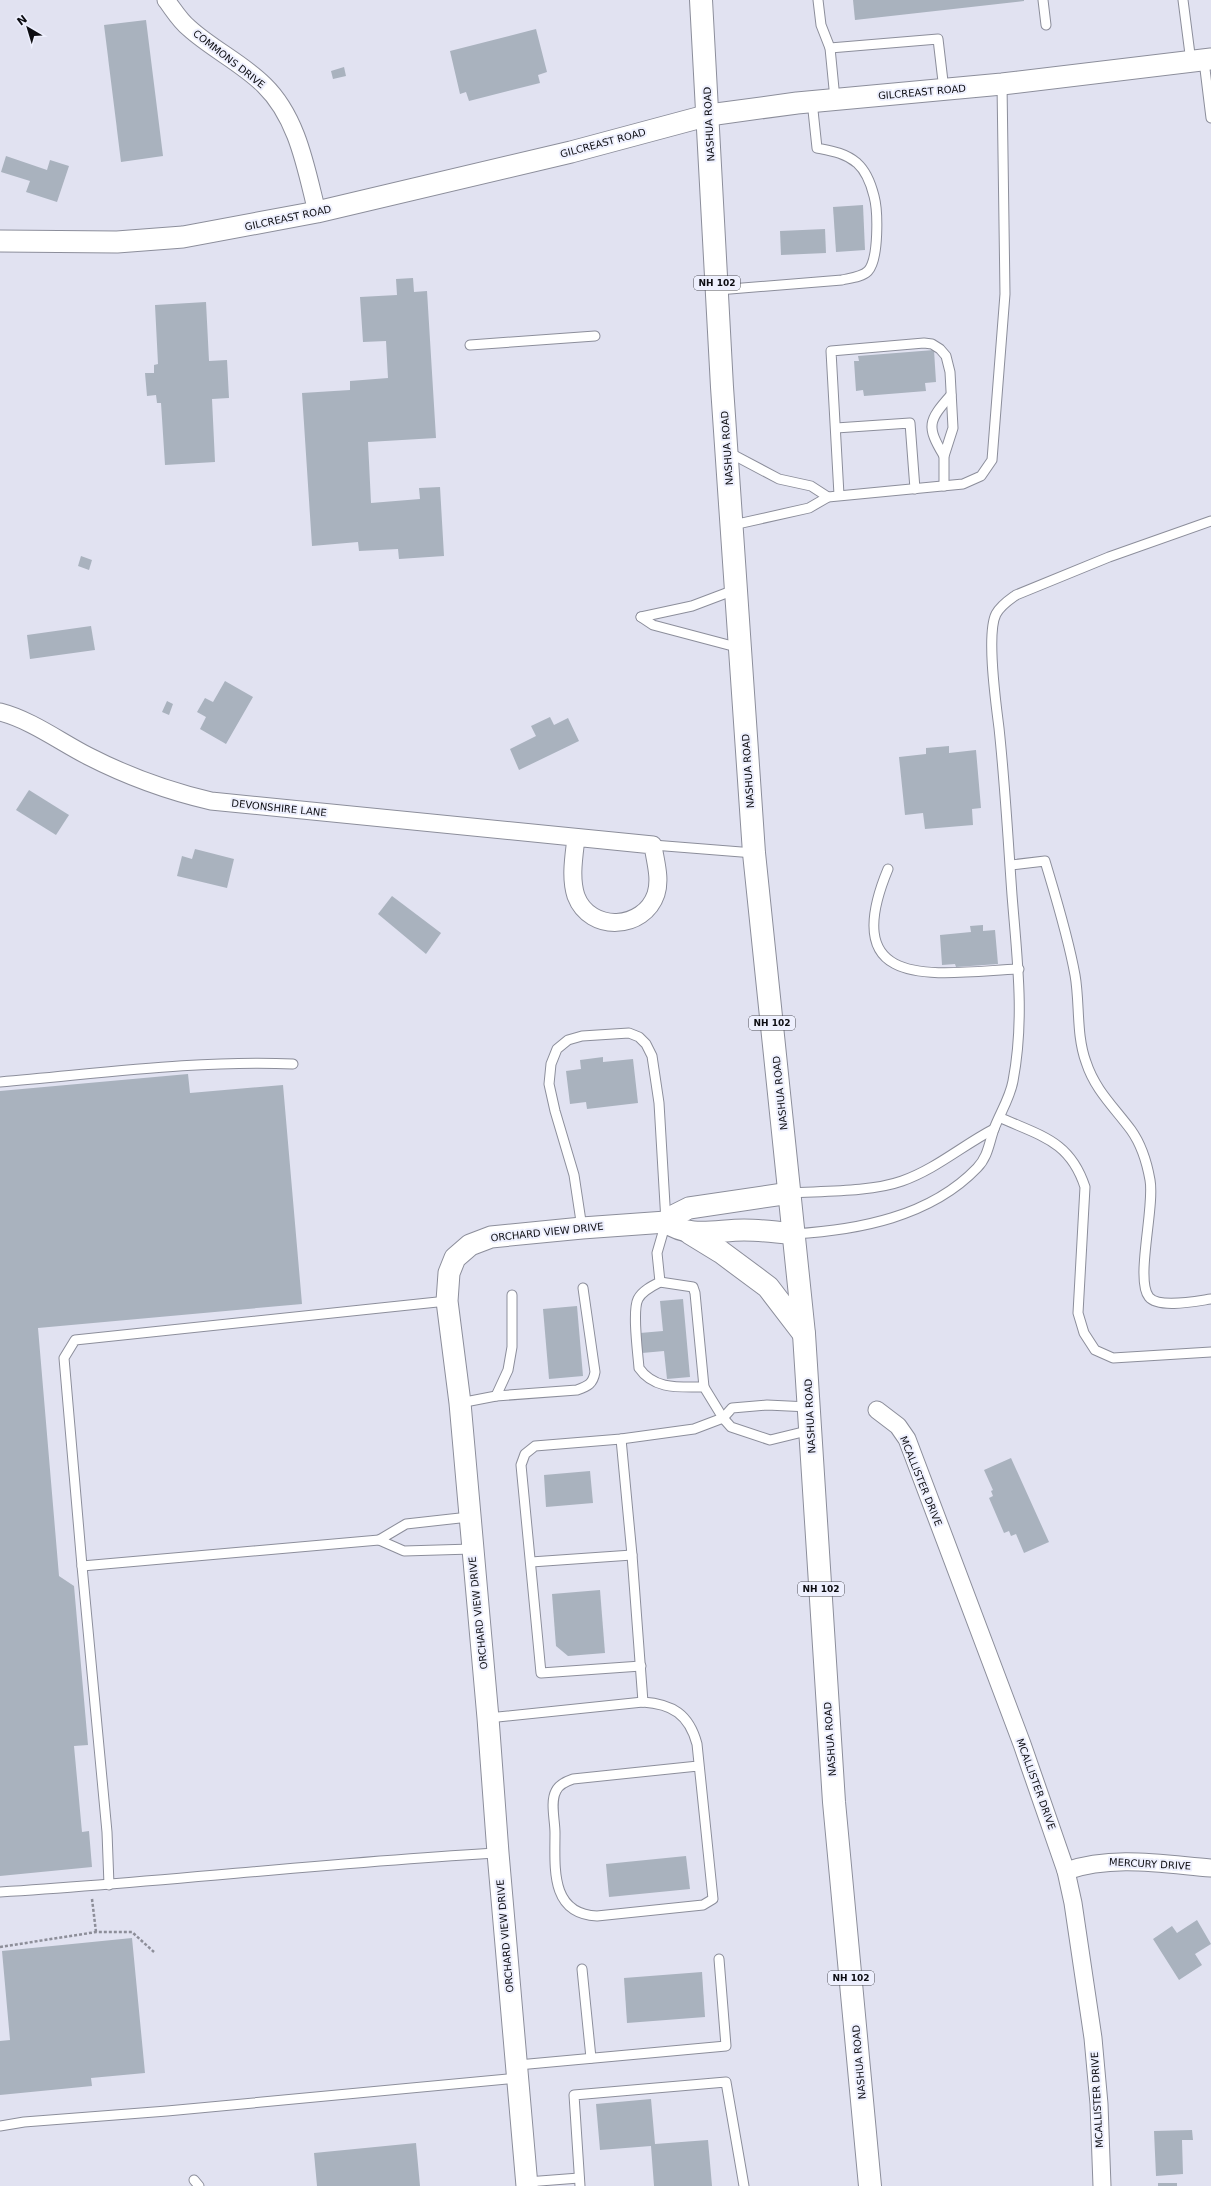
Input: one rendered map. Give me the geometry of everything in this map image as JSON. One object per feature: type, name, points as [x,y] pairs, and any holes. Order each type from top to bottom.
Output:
[{"type":"main road","name":"NASHUA ROAD","points":[[701,0],[727,452],[754,853],[804,1334],[810,1407],[834,1802],[870,2186]]},
{"type":"main road","points":[[690,1233],[721,1252],[768,1286],[804,1334]]},
{"type":"street","name":"COMMONS DRIVE","points":[[166,0],[189,28],[264,85],[280,103],[293,128],[317,212]]},
{"type":"street","name":"GILCREAST ROAD","points":[[0,241],[117,242],[161,240],[249,227],[571,152],[708,115],[812,101],[944,90],[1202,61]]},
{"type":"street","name":"DEVONSHIRE LANE","points":[[0,712],[28,724],[124,773],[165,789],[211,802],[652,845]]},
{"type":"street","points":[[576,838],[573,880],[577,897],[581,905],[595,917],[612,923],[631,920],[647,910],[652,902],[658,884],[652,845]]},
{"type":"street","name":"ORCHARD VIEW DRIVE","points":[[527,2184],[460,1403],[448,1301],[448,1273],[455,1258],[470,1245],[491,1237],[666,1222],[675,1214],[690,1208],[790,1193]]},
{"type":"street","points":[[666,1222],[676,1229],[690,1233],[745,1230],[793,1234]]},
{"type":"street","name":"MCALLISTER DRIVE","points":[[877,1410],[898,1426],[907,1439],[1027,1759],[1066,1871],[1073,1903],[1093,2038],[1099,2104],[1102,2186]]},
{"type":"street","name":"MERCURY DRIVE","points":[[1066,1871],[1085,1864],[1110,1861],[1211,1868]]},
{"type":"lane","points":[[818,0],[821,25],[830,48],[835,99]]},
{"type":"lane","points":[[1043,0],[1046,25]]},
{"type":"lane","points":[[1183,0],[1202,61],[1211,118]]},
{"type":"lane","points":[[830,48],[938,39],[944,90]]},
{"type":"lane","points":[[733,525],[809,508],[828,496],[963,484],[981,476],[992,460],[1005,294],[1002,84]]},
{"type":"lane","points":[[718,290],[842,280],[857,277],[867,272],[873,264],[876,250],[874,197],[868,178],[858,164],[843,154],[817,148],[812,101]]},
{"type":"lane","points":[[470,345],[595,336]]},
{"type":"lane","points":[[839,495],[831,351],[932,344],[940,349],[946,356],[950,372],[953,428],[944,456],[944,486]]},
{"type":"lane","points":[[944,456],[931,432],[931,423],[935,414],[951,395]]},
{"type":"lane","points":[[836,428],[910,423],[915,489]]},
{"type":"lane","points":[[727,452],[779,480],[811,486],[828,496]]},
{"type":"lane","points":[[793,1234],[827,1232],[889,1220],[920,1207],[953,1188],[978,1168],[990,1148],[994,1129],[1001,1118],[1013,1083],[1021,1021],[1019,969],[1011,865],[996,702],[992,630],[996,614],[1003,604],[1016,594],[1109,557],[1211,521]]},
{"type":"lane","points":[[737,588],[692,606],[641,618],[653,625],[741,648]]},
{"type":"lane","name":"DEVONSHIRE LANE","points":[[652,845],[754,853]]},
{"type":"lane","points":[[1011,865],[1045,860],[1063,922],[1075,976],[1085,1060],[1100,1094],[1131,1130],[1140,1145],[1150,1179],[1152,1195],[1146,1249],[1144,1286],[1149,1297],[1158,1303],[1211,1299]]},
{"type":"lane","points":[[888,869],[878,893],[875,906],[874,927],[877,944],[885,957],[897,965],[927,973],[1019,969]]},
{"type":"lane","points":[[582,1228],[574,1174],[554,1111],[549,1084],[551,1064],[557,1049],[568,1040],[582,1036],[629,1033],[639,1037],[646,1044],[652,1056],[659,1103],[666,1222],[657,1253],[660,1282]]},
{"type":"lane","points":[[0,1082],[189,1065],[248,1062],[293,1064]]},
{"type":"lane","points":[[1001,1118],[1048,1139],[1068,1154],[1079,1169],[1085,1187],[1078,1313],[1084,1333],[1095,1350],[1113,1358],[1211,1352]]},
{"type":"lane","points":[[790,1193],[879,1187],[902,1181],[928,1170],[976,1138],[994,1129]]},
{"type":"lane","points":[[704,1387],[665,1386],[644,1375],[639,1368],[636,1317],[638,1300],[647,1289],[660,1282],[692,1287],[695,1293],[704,1387],[723,1418],[732,1427],[770,1440],[811,1430]]},
{"type":"lane","points":[[460,1403],[496,1396],[577,1390],[589,1386],[593,1381],[594,1372],[583,1288]]},
{"type":"lane","points":[[496,1396],[508,1370],[512,1346],[512,1294]]},
{"type":"lane","points":[[109,1885],[106,1824],[64,1358],[75,1340],[448,1301]]},
{"type":"lane","points":[[641,1666],[541,1674],[521,1465],[525,1454],[535,1446],[620,1439],[694,1429],[723,1418],[732,1408],[767,1405],[810,1407]]},
{"type":"lane","points":[[620,1439],[632,1555],[643,1702]]},
{"type":"lane","points":[[82,1566],[378,1540],[406,1524],[469,1517]]},
{"type":"lane","points":[[378,1540],[404,1551],[472,1549]]},
{"type":"lane","points":[[531,1562],[632,1555]]},
{"type":"lane","points":[[488,1718],[643,1702],[660,1703],[674,1709],[685,1719],[694,1731],[697,1744],[698,1766],[713,1899],[703,1905],[596,1916],[582,1915],[571,1910],[562,1897],[554,1862],[554,1798],[556,1790],[564,1782],[573,1779],[698,1766]]},
{"type":"lane","points":[[0,1892],[109,1885],[363,1862],[498,1853]]},
{"type":"lane","points":[[0,2126],[24,2122],[167,2111],[518,2072],[591,2058],[726,2046],[719,1959]]},
{"type":"lane","points":[[582,1969],[591,2058]]},
{"type":"lane","points":[[527,2184],[579,2182],[574,2095],[726,2082],[744,2186]]},
{"type":"path","points":[[90,1886],[96,1932]]},
{"type":"path","points":[[0,1946],[96,1932],[132,1932],[154,1952]]},
{"type":"building","points":[[853,0],[1024,0],[1024,1],[855,20]]},
{"type":"building","points":[[146,20],[163,156],[121,162],[104,25]]},
{"type":"building","points":[[536,29],[547,72],[538,75],[540,83],[469,101],[466,92],[460,94],[450,51]]},
{"type":"building","points":[[344,67],[346,76],[333,79],[331,71]]},
{"type":"building","points":[[6,156],[47,170],[50,160],[69,166],[57,202],[26,192],[30,181],[1,172]]},
{"type":"building","points":[[863,205],[865,250],[836,252],[833,207]]},
{"type":"building","points":[[825,229],[826,253],[781,255],[780,231]]},
{"type":"building","points":[[413,278],[414,292],[427,291],[436,438],[368,442],[371,503],[420,499],[419,488],[440,487],[444,556],[399,559],[398,549],[359,551],[358,542],[312,546],[302,393],[350,390],[350,381],[388,378],[386,341],[363,342],[360,297],[397,295],[396,279]]},
{"type":"building","points":[[206,302],[209,361],[227,360],[229,398],[212,399],[215,462],[165,465],[161,403],[157,403],[156,395],[147,396],[145,373],[154,373],[154,365],[158,364],[155,305]]},
{"type":"building","points":[[934,350],[936,382],[925,383],[926,391],[864,396],[863,390],[856,391],[854,361],[859,361],[858,356]]},
{"type":"building","points":[[81,556],[92,560],[89,570],[78,566]]},
{"type":"building","points":[[91,626],[95,650],[30,659],[27,635]]},
{"type":"building","points":[[225,681],[253,697],[226,744],[200,729],[206,717],[197,712],[205,698],[213,702]]},
{"type":"building","points":[[167,701],[173,704],[169,715],[162,712]]},
{"type":"building","points":[[550,717],[554,725],[568,718],[579,741],[519,770],[510,749],[536,736],[531,726]]},
{"type":"building","points":[[949,746],[949,753],[976,750],[981,808],[972,809],[973,825],[925,829],[923,813],[905,815],[899,757],[926,754],[926,748]]},
{"type":"building","points":[[29,790],[69,815],[56,835],[16,810]]},
{"type":"building","points":[[195,849],[234,859],[227,888],[177,876],[182,856],[192,859]]},
{"type":"building","points":[[392,896],[441,933],[426,954],[378,914]]},
{"type":"building","points":[[983,925],[983,931],[995,930],[998,964],[956,967],[955,964],[942,965],[940,935],[971,932],[970,926]]},
{"type":"building","points":[[603,1057],[603,1062],[633,1059],[638,1103],[587,1109],[586,1102],[570,1104],[566,1071],[581,1069],[580,1060]]},
{"type":"building","points":[[188,1074],[190,1093],[283,1085],[302,1304],[38,1328],[59,1576],[74,1586],[88,1745],[74,1746],[82,1832],[89,1831],[92,1867],[0,1876],[0,1091]]},
{"type":"building","points":[[683,1299],[690,1377],[667,1379],[664,1351],[642,1353],[640,1333],[663,1331],[660,1301]]},
{"type":"building","points":[[577,1306],[583,1376],[549,1379],[543,1309]]},
{"type":"building","points":[[1011,1458],[1049,1542],[1024,1553],[1016,1534],[1011,1536],[1009,1531],[1004,1533],[989,1498],[993,1496],[991,1491],[993,1490],[984,1470]]},
{"type":"building","points":[[590,1471],[593,1503],[546,1507],[544,1475]]},
{"type":"building","points":[[600,1590],[605,1653],[568,1656],[556,1646],[552,1594]]},
{"type":"building","points":[[686,1856],[690,1889],[609,1897],[606,1864]]},
{"type":"building","points":[[1197,1920],[1211,1944],[1195,1954],[1202,1965],[1179,1980],[1153,1939],[1172,1926],[1177,1933]]},
{"type":"building","points":[[132,1938],[145,2073],[91,2078],[92,2086],[0,2095],[0,2041],[10,2040],[2,1951]]},
{"type":"building","points":[[702,1972],[705,2017],[627,2023],[624,1978]]},
{"type":"building","points":[[651,2099],[655,2144],[708,2140],[712,2186],[654,2186],[651,2146],[600,2150],[596,2104]]},
{"type":"building","points":[[1192,2130],[1193,2140],[1182,2140],[1183,2174],[1156,2176],[1154,2131]]},
{"type":"building","points":[[416,2143],[420,2186],[317,2186],[314,2153]]},
{"type":"building","points":[[1158,2183],[1177,2183],[1177,2186],[1158,2186]]}]
